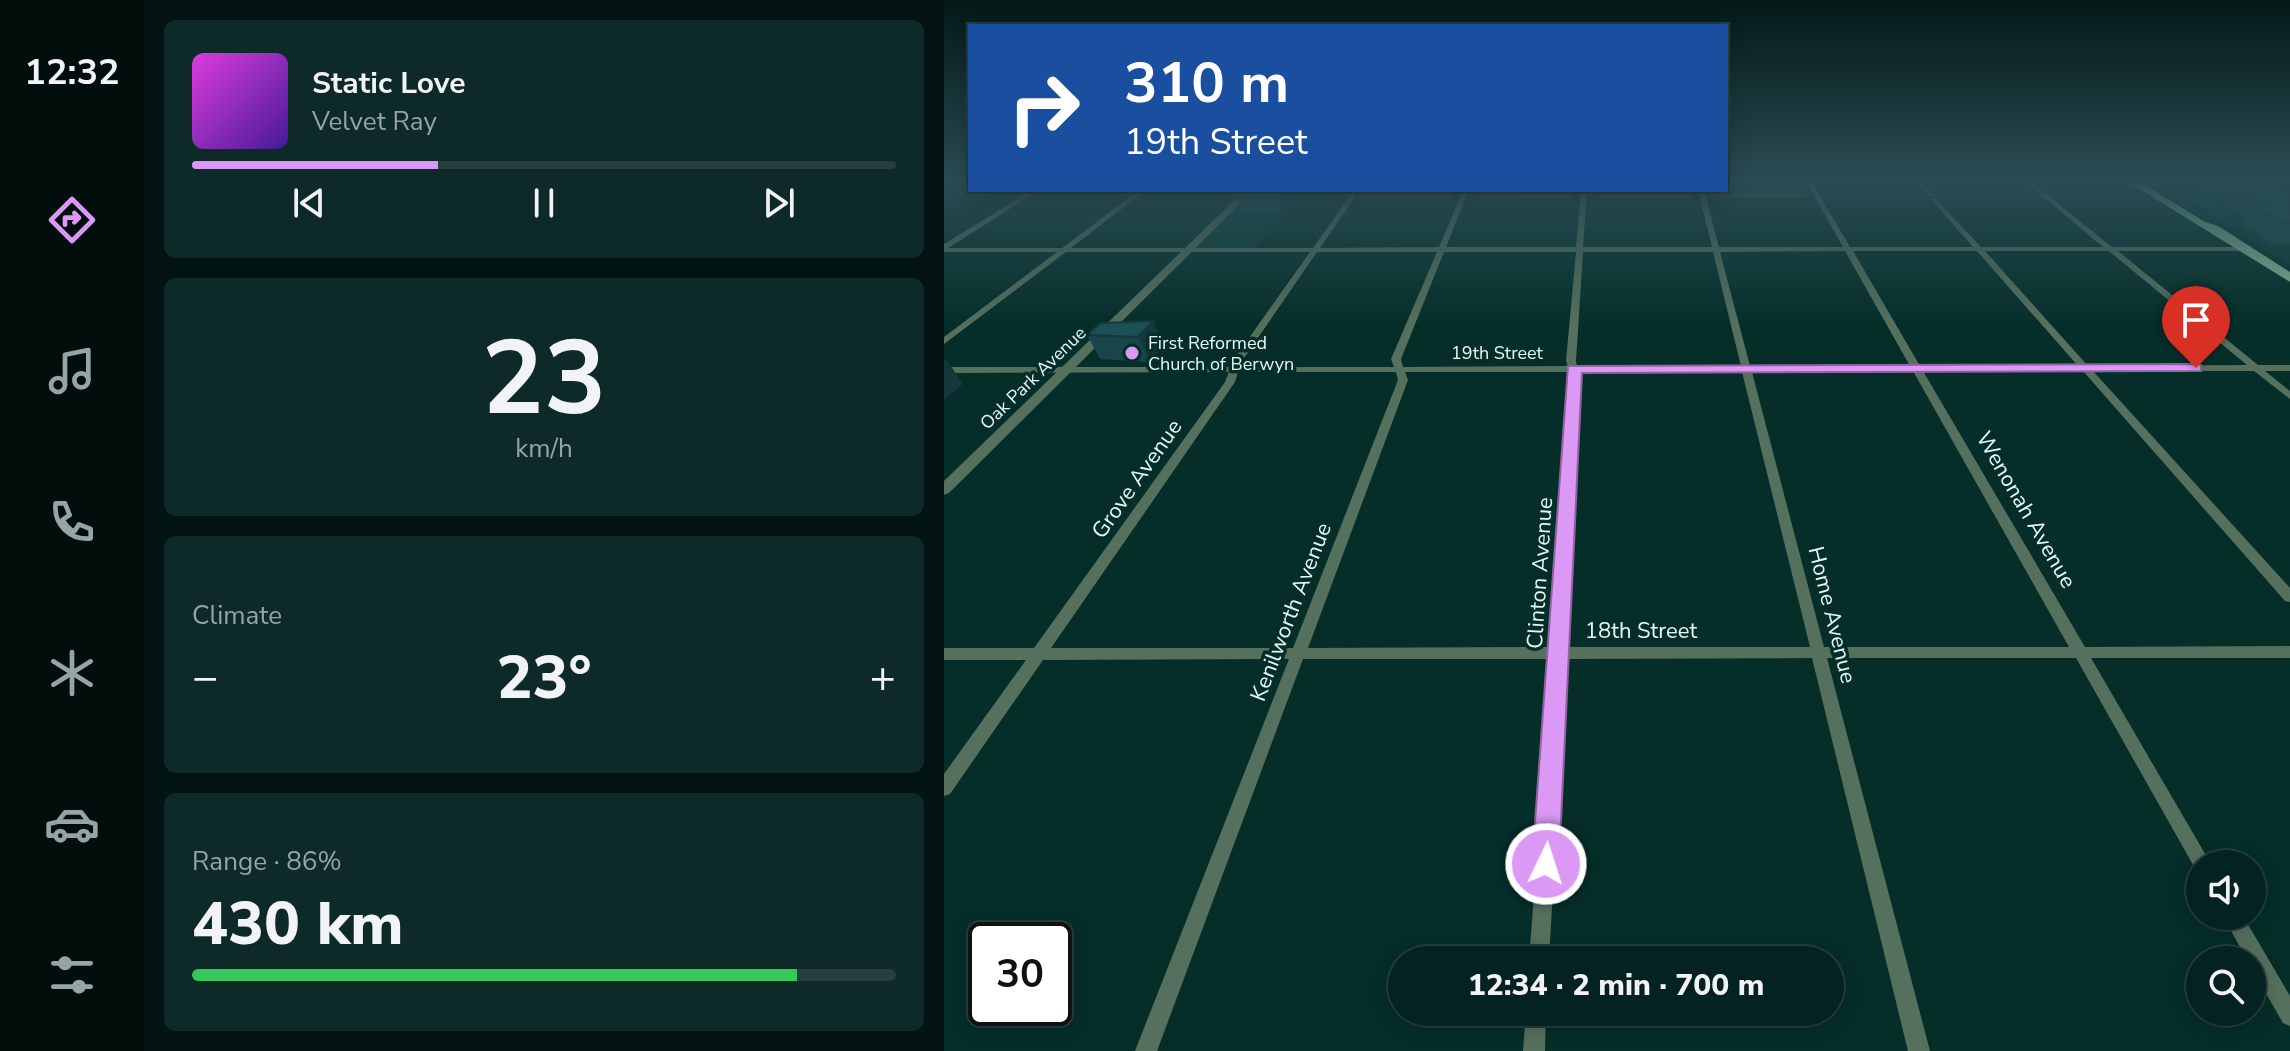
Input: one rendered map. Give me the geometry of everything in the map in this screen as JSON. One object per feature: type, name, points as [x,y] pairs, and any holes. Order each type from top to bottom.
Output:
[{"type":"main road","points":[[2216,229],[2290,278]]},
{"type":"street","points":[[944,249],[975,229]]},
{"type":"street","points":[[944,341],[1092,229]]},
{"type":"street","name":"Oak Park Avenue","points":[[944,490],[1210,229]]},
{"type":"street","name":"Grove Avenue","points":[[944,788],[1230,382],[1234,370],[1329,229]]},
{"type":"street","name":"Kenilworth Avenue","points":[[1146,1051],[1403,380],[1396,359],[1450,229]]},
{"type":"street","name":"Clinton Avenue","points":[[1540,946],[1577,379],[1571,361],[1581,229]]},
{"type":"street","name":"Home Avenue","points":[[1711,229],[1919,1051]]},
{"type":"street","name":"Wenonah Avenue","points":[[1836,229],[2194,850]]},
{"type":"street","points":[[1961,229],[2290,597]]},
{"type":"street","points":[[2087,229],[2290,396]]},
{"type":"street","points":[[944,249],[2246,249]]},
{"type":"street","name":"19th Street","points":[[944,370],[2290,368]]},
{"type":"street","name":"18th Street","points":[[944,654],[2290,652]]},
{"type":"street","points":[[2240,930],[2290,1016]]},
{"type":"street","points":[[1534,1051],[1535,1026]]},
{"type":"shaded area","points":[[1211,229],[1271,229],[1253,250],[1190,250]]},
{"type":"shaded area","points":[[2235,229],[2290,229],[2290,266]]},
{"type":"building","points":[[1153,321],[1138,337],[1087,335],[1100,323]]},
{"type":"place","name":"First Reformed Church of Berwyn","points":[[1132,353]]},
{"type":"route","points":[[1546,864],[1577,379],[1573,369],[2196,368]]}]
